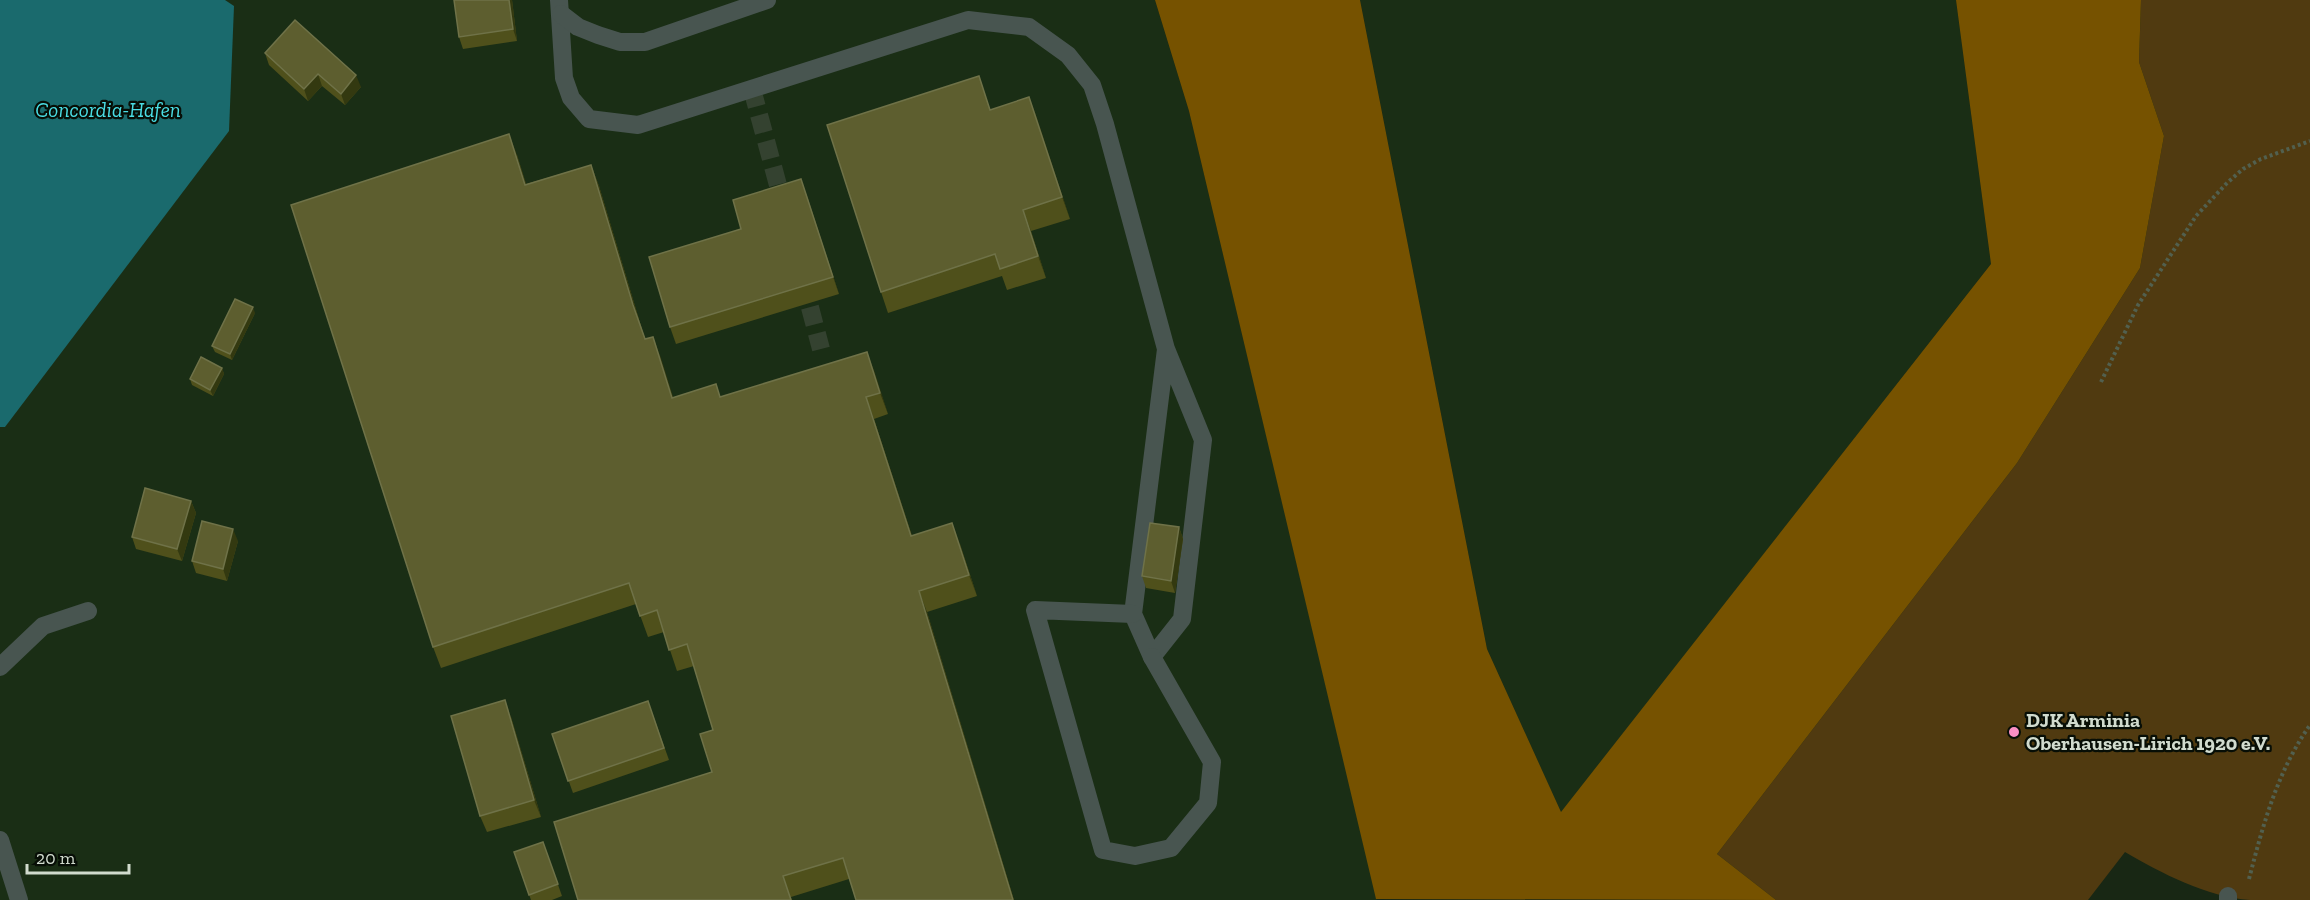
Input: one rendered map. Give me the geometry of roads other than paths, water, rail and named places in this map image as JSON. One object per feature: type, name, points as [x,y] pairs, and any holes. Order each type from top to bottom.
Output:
[{"type":"street","points":[[560,7],[578,27],[620,42],[645,42],[767,0]]},
{"type":"street","points":[[560,7],[564,78],[571,98],[589,119],[638,125],[968,20],[1029,27],[1068,55],[1092,85],[1108,134],[1166,349],[1203,440],[1182,619],[1152,657]]},
{"type":"street","points":[[1133,614],[1035,610],[1103,850],[1135,856],[1171,849],[1208,803],[1212,762],[1152,657],[1133,614],[1166,349]]},
{"type":"street","points":[[0,667],[43,626],[88,611]]},
{"type":"street","points":[[0,840],[19,900]]},
{"type":"water","name":"Concordia-Hafen","points":[[0,0],[225,0],[234,6],[229,131],[5,427],[0,427]]},
{"type":"tunnel","points":[[752,89],[785,211]]},
{"type":"tunnel","points":[[803,281],[821,349]]},
{"type":"place","name":"DJK Arminia Oberhausen-Lirich 1920 e.V.","points":[[2014,732]]}]
